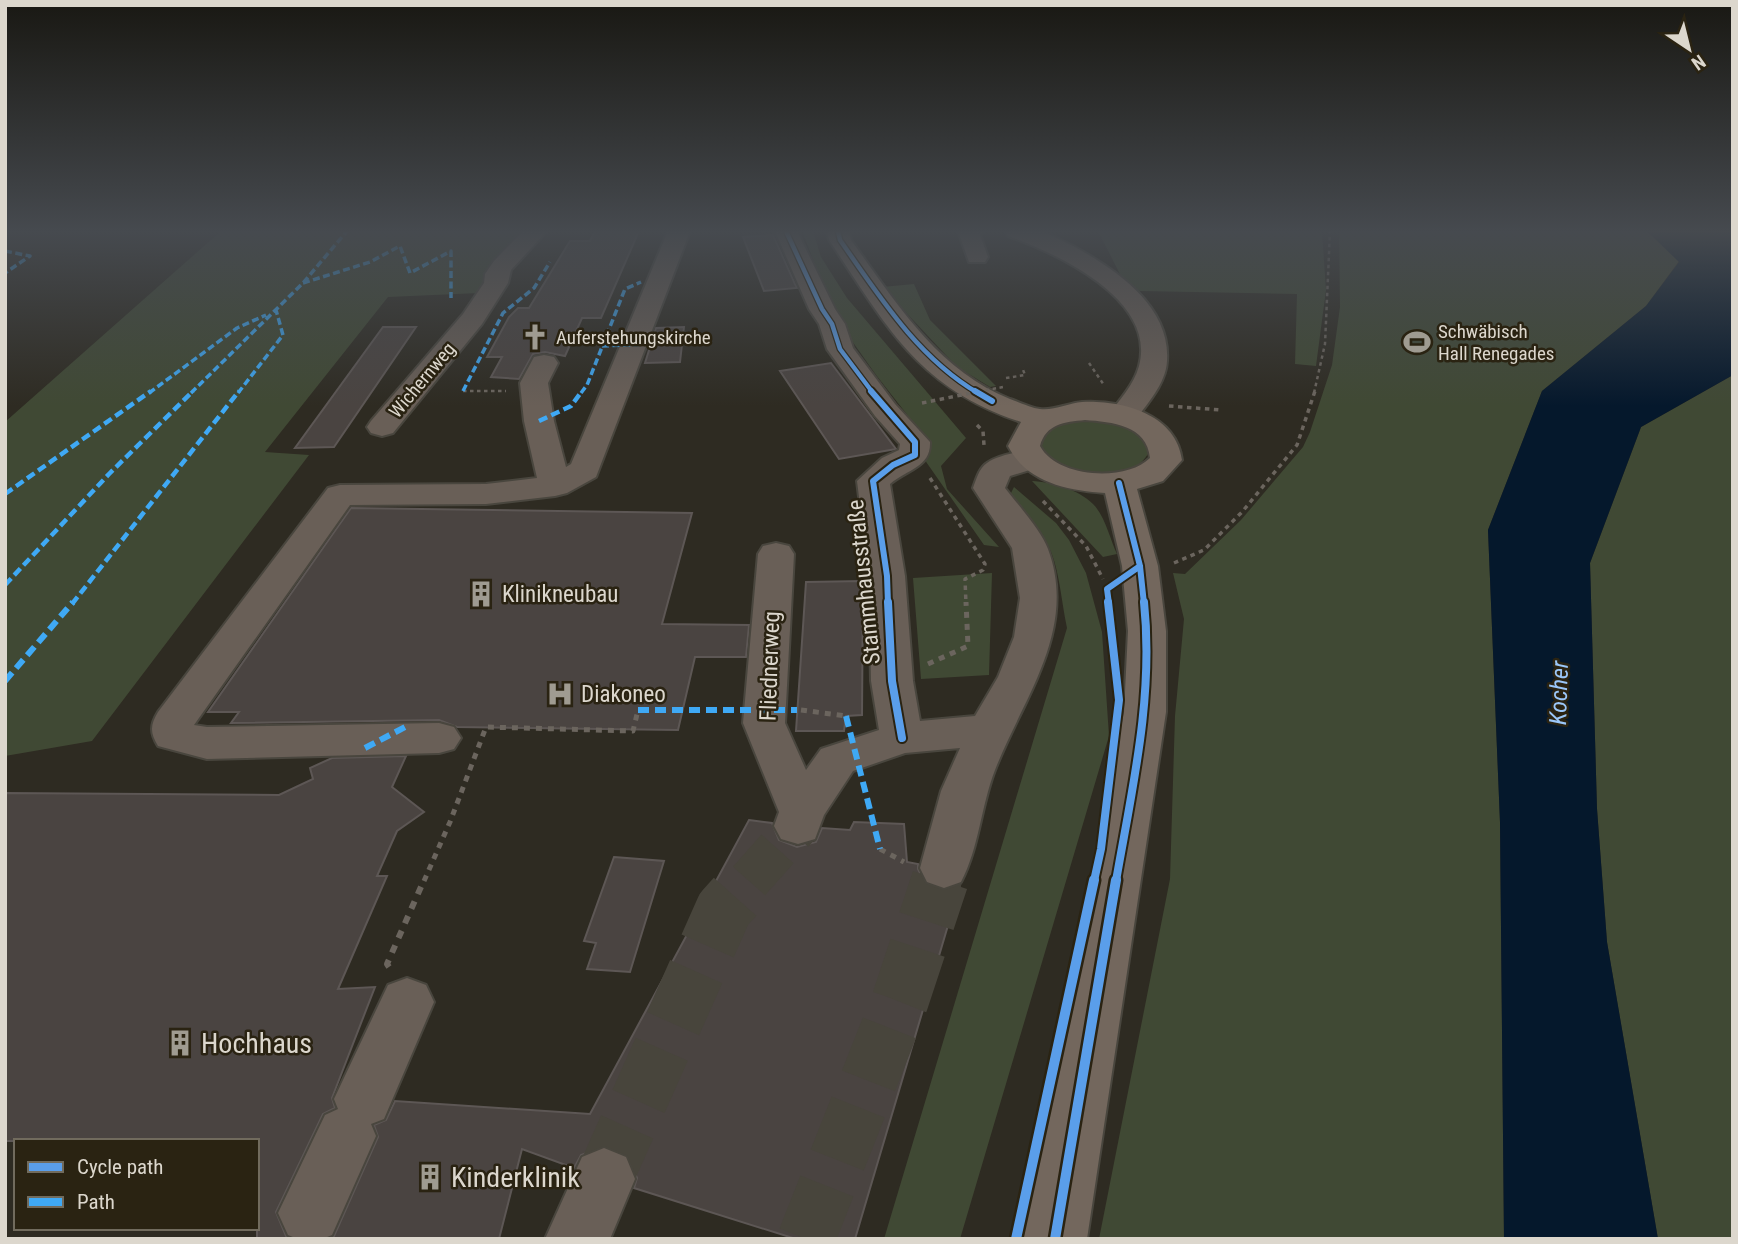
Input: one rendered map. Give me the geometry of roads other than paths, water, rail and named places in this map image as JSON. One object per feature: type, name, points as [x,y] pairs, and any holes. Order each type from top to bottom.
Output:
[{"type":"main road","points":[[875,289],[912,338],[943,370],[966,388],[1002,406],[1041,419]]},
{"type":"main road","points":[[1085,411],[1123,416],[1151,429],[1167,448],[1166,460],[1149,475],[1119,483],[1087,482],[1016,464],[1027,431],[1041,419],[1062,413],[1085,411]]},
{"type":"main road","points":[[1055,1239],[1145,712],[1147,631],[1119,566],[1119,483]]},
{"type":"street","name":"Wichernweg","points":[[382,428],[473,319],[492,289]]},
{"type":"street","points":[[570,478],[655,289]]},
{"type":"street","name":"Stammhausstraße","points":[[813,289],[832,324],[840,349],[885,410],[915,442],[915,455],[893,466],[873,481],[887,576],[892,681],[902,738]]},
{"type":"street","points":[[1118,289],[1133,304],[1152,335],[1154,361],[1144,385],[1123,416]]},
{"type":"street","points":[[539,377],[538,421],[570,478]]},
{"type":"street","points":[[944,868],[964,791],[989,730],[1018,677],[1034,637],[1039,598],[1030,548],[989,488],[996,471],[1016,464]]},
{"type":"street","points":[[439,738],[207,743],[173,735],[173,723],[340,495],[486,495],[570,478]]},
{"type":"street","name":"Fliednerweg","points":[[776,554],[764,723],[800,819],[902,738]]},
{"type":"street","points":[[902,738],[989,730]]},
{"type":"street","points":[[310,1213],[407,1002]]},
{"type":"street","points":[[577,1239],[604,1179]]},
{"type":"water","name":"Kocher","points":[[1659,289],[1733,289],[1733,375],[1641,427],[1590,563],[1597,809],[1607,942],[1658,1239],[1504,1239],[1500,822],[1488,530],[1542,391],[1646,306]]},
{"type":"tunnel","points":[[749,881],[798,826]]},
{"type":"tunnel","points":[[940,881],[944,868]]},
{"type":"tunnel","points":[[604,1179],[724,909],[750,880]]},
{"type":"tunnel","points":[[806,1239],[900,1001],[940,880]]},
{"type":"place","name":"Auferstehungskirche","points":[[535,337]]},
{"type":"place","name":"Schwäbisch Hall Renegades","points":[[1417,342]]},
{"type":"place","name":"Klinikneubau","points":[[481,594]]},
{"type":"place","name":"Diakoneo","points":[[560,694]]},
{"type":"place","name":"Hochhaus","points":[[180,1043]]},
{"type":"place","name":"Kinderklinik","points":[[430,1177]]}]
